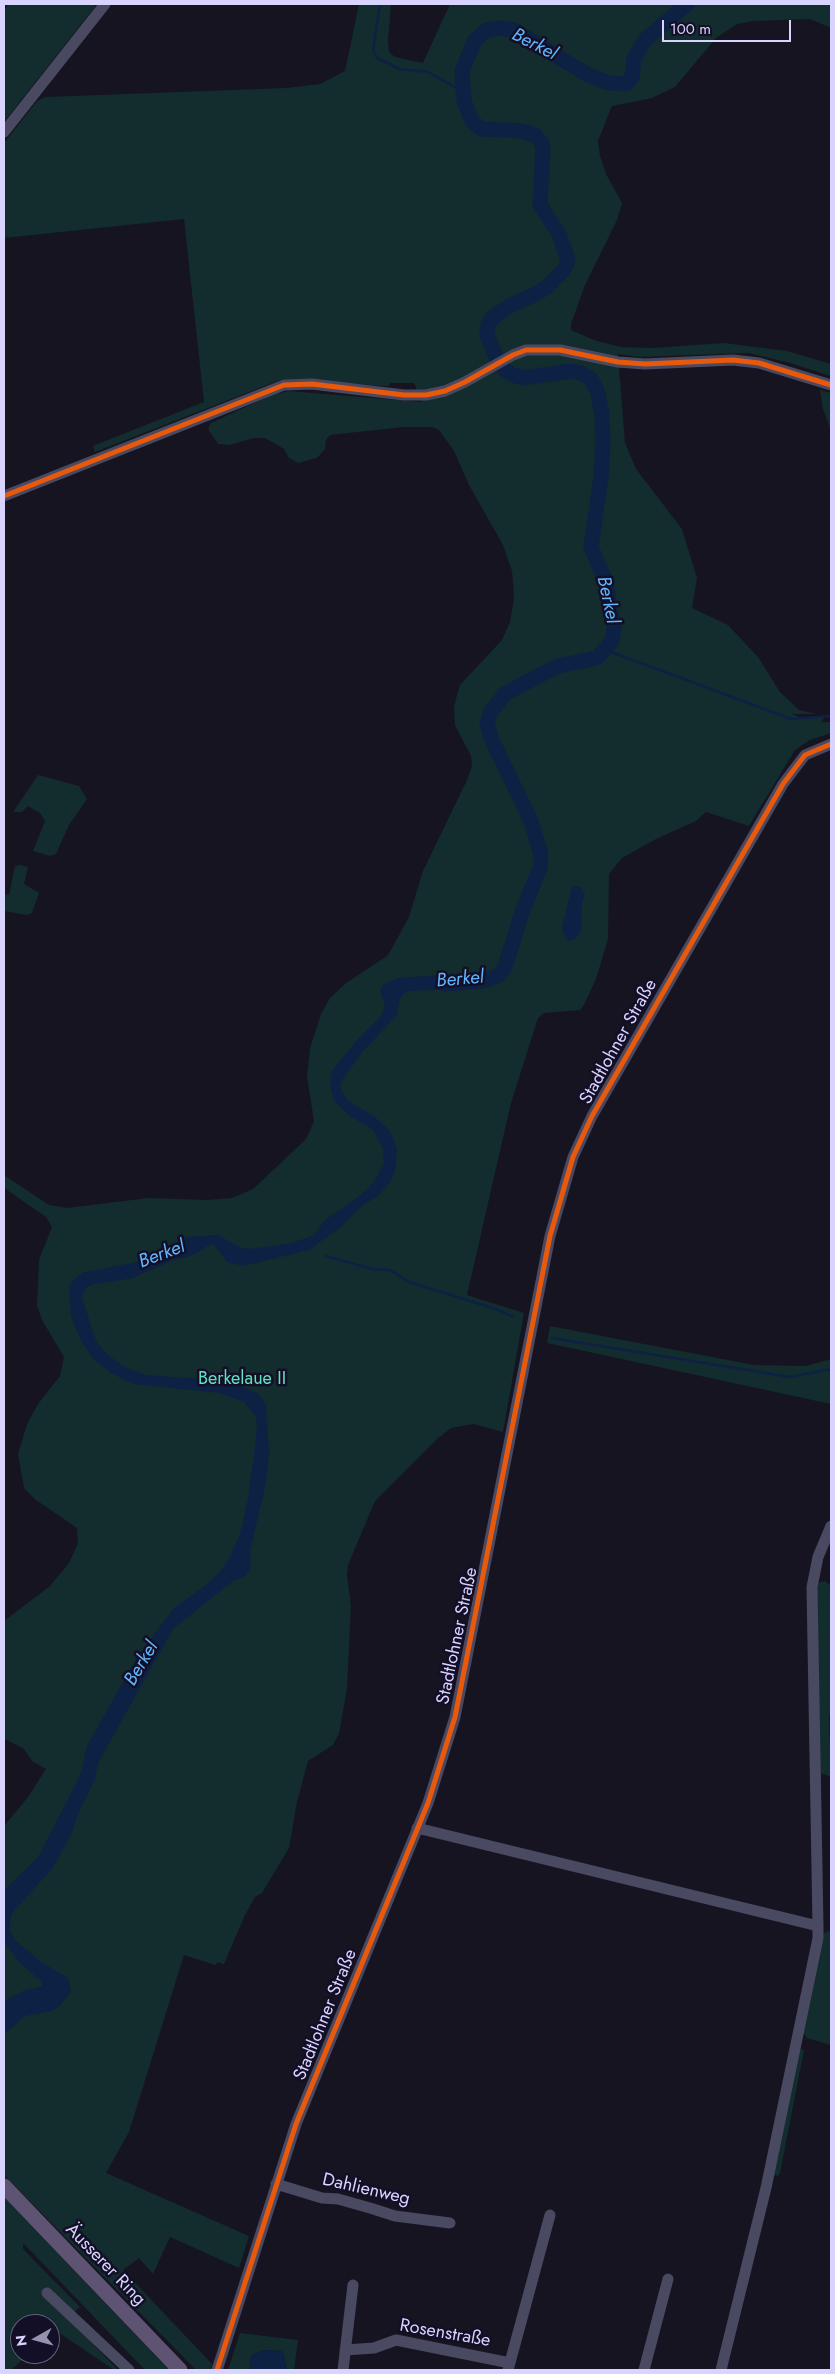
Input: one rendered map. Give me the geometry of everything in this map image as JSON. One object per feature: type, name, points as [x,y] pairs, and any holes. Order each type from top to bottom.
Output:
[{"type":"main road","name":"Äusserer Ring","points":[[4,2186],[178,2369]]},
{"type":"street","points":[[4,132],[104,4]]},
{"type":"street","points":[[4,496],[284,385],[312,384],[404,395],[426,395],[445,391],[513,355],[542,349],[645,364],[733,360],[759,363],[831,385]]},
{"type":"street","name":"Stadtlohner Straße","points":[[218,2370],[296,2124],[417,1828],[455,1716],[550,1236],[573,1157],[592,1116],[783,784],[805,755],[831,744]]},
{"type":"street","points":[[721,2370],[766,2188],[816,1947],[818,1926],[812,1586],[818,1558],[831,1526]]},
{"type":"street","points":[[417,1828],[818,1926]]},
{"type":"street","name":"Dahlienweg","points":[[276,2184],[322,2198],[338,2199],[394,2216],[436,2223],[450,2223]]},
{"type":"street","points":[[509,2367],[550,2215]]},
{"type":"street","points":[[644,2370],[668,2279]]},
{"type":"street","points":[[343,2370],[353,2285]]},
{"type":"street","points":[[47,2293],[129,2370]]},
{"type":"street","name":"Rosenstraße","points":[[345,2350],[374,2348],[396,2340],[509,2367]]},
{"type":"green space","points":[[8,4],[97,4],[4,122],[4,12]]},
{"type":"green space","name":"Berkelaue II","points":[[359,4],[391,4],[389,52],[395,57],[423,63],[450,4],[831,4],[831,28],[810,19],[754,21],[737,24],[716,38],[675,87],[652,98],[612,106],[598,141],[600,156],[606,174],[622,203],[617,220],[585,285],[571,324],[571,330],[594,340],[620,347],[652,348],[724,343],[787,351],[831,364],[831,376],[749,353],[639,357],[618,354],[625,443],[636,469],[682,529],[697,578],[692,608],[728,625],[758,657],[780,692],[799,710],[817,714],[792,714],[799,717],[825,716],[821,722],[831,722],[831,733],[810,740],[795,750],[749,826],[706,812],[696,821],[656,839],[622,858],[609,874],[608,939],[596,979],[584,1005],[580,1010],[544,1013],[538,1018],[511,1103],[467,1295],[524,1313],[503,1432],[474,1424],[451,1428],[437,1439],[375,1501],[348,1565],[347,1575],[351,1606],[347,1689],[339,1733],[333,1745],[308,1761],[297,1802],[289,1848],[262,1893],[255,1897],[245,1915],[224,1964],[218,1962],[215,1965],[184,1955],[129,2132],[106,2173],[249,2236],[239,2268],[170,2237],[153,2274],[139,2258],[123,2270],[212,2364],[210,2370],[196,2370],[4,2175],[4,1826],[28,1797],[46,1769],[33,1762],[23,1748],[4,1739],[4,1621],[50,1586],[69,1563],[78,1543],[77,1528],[36,1500],[24,1488],[18,1454],[27,1424],[38,1404],[60,1376],[64,1357],[42,1320],[37,1305],[39,1260],[52,1227],[46,1217],[4,1188],[4,1175],[49,1205],[67,1208],[148,1198],[207,1200],[232,1198],[253,1189],[306,1139],[314,1121],[307,1077],[310,1048],[321,1014],[330,998],[346,983],[387,956],[391,950],[409,917],[423,871],[467,780],[472,766],[471,756],[455,725],[454,706],[460,685],[502,640],[510,622],[514,598],[512,571],[503,545],[469,485],[454,451],[439,430],[432,427],[404,427],[330,435],[326,440],[325,449],[317,458],[298,463],[289,458],[284,449],[265,438],[254,438],[229,445],[218,444],[208,429],[211,423],[275,394],[289,391],[422,402],[414,383],[390,383],[389,386],[382,386],[302,379],[280,380],[95,452],[93,447],[95,445],[204,402],[184,219],[4,238],[4,143],[37,101],[45,97],[287,88],[320,84],[345,71]]},
{"type":"green space","points":[[820,390],[831,393],[831,431],[823,409]]},
{"type":"green space","points":[[38,775],[79,786],[87,799],[69,825],[56,854],[50,856],[33,851],[45,821],[40,813],[28,806],[22,812],[13,812]]},
{"type":"green space","points":[[15,866],[28,867],[24,884],[39,893],[32,913],[27,915],[4,911],[4,894],[9,895]]},
{"type":"green space","points":[[550,1326],[754,1365],[806,1366],[831,1359],[831,1404],[547,1343]]},
{"type":"green space","points":[[825,1581],[831,1586],[831,1711],[829,1716],[831,1777],[820,1773],[817,1583]]},
{"type":"green space","points":[[828,1931],[831,1932],[831,2045],[807,2038],[802,2031],[823,1934]]},
{"type":"green space","points":[[798,2048],[804,2050],[778,2176],[774,2175]]},
{"type":"green space","points":[[4,2197],[169,2370],[145,2370],[23,2243],[23,2249],[80,2307],[68,2318],[118,2370],[114,2370],[60,2333],[60,2314],[10,2314],[10,2364],[18,2364],[11,2370],[4,2370]]},
{"type":"green space","points":[[240,2333],[298,2340],[294,2370],[285,2370],[286,2365],[282,2351],[265,2350],[252,2355],[250,2359],[251,2370],[228,2370]]},
{"type":"water","points":[[572,886],[580,887],[585,894],[582,903],[581,931],[575,939],[570,941],[565,938],[562,928]]},
{"type":"water","points":[[440,975],[464,976],[462,989],[406,991],[400,998],[397,1015],[364,1050],[342,1080],[340,1087],[347,1100],[375,1117],[389,1130],[394,1140],[397,1150],[395,1170],[390,1182],[378,1196],[363,1205],[342,1226],[309,1250],[243,1266],[227,1262],[214,1245],[211,1244],[193,1255],[171,1261],[133,1278],[95,1284],[88,1286],[84,1291],[82,1298],[96,1341],[107,1354],[124,1367],[146,1375],[228,1381],[258,1393],[266,1405],[269,1451],[266,1483],[250,1551],[251,1569],[244,1577],[233,1581],[173,1629],[98,1763],[95,1779],[77,1816],[72,1833],[52,1869],[12,1913],[9,1928],[15,1940],[41,1962],[68,1978],[71,1991],[59,2007],[51,2011],[25,2016],[4,2032],[4,2001],[25,1990],[43,1986],[41,1981],[20,1963],[4,1942],[4,1890],[38,1857],[75,1786],[82,1769],[87,1746],[138,1656],[174,1608],[206,1585],[219,1573],[229,1559],[240,1534],[248,1499],[255,1447],[257,1424],[255,1415],[244,1402],[220,1393],[134,1384],[113,1374],[94,1360],[80,1339],[71,1316],[69,1286],[73,1280],[84,1272],[133,1263],[166,1250],[186,1237],[218,1235],[241,1248],[250,1249],[292,1243],[314,1235],[325,1220],[357,1198],[369,1187],[384,1164],[383,1149],[373,1130],[347,1114],[334,1100],[330,1086],[332,1071],[357,1040],[381,1016],[385,1006],[380,991],[384,984],[399,978]]},
{"type":"water","points":[[265,2350],[282,2351],[285,2356],[285,2370],[251,2370],[250,2359],[252,2355]]},
{"type":"waterway","points":[[380,4],[373,50],[377,58],[400,69],[428,72],[464,92]]},
{"type":"waterway","name":"Berkel","points":[[444,984],[483,981],[498,976],[505,967],[522,912],[540,868],[541,854],[531,821],[491,738],[487,724],[490,713],[505,694],[519,686],[558,666],[597,658],[612,641],[614,630],[606,582],[591,547],[601,477],[603,442],[602,414],[597,390],[591,379],[581,373],[570,371],[523,378],[513,375],[505,370],[496,357],[487,334],[488,325],[492,318],[511,305],[547,287],[564,270],[568,260],[559,234],[540,205],[543,145],[535,135],[522,131],[481,129],[472,121],[464,101],[462,71],[475,40],[487,30],[499,28],[514,30],[588,75],[609,83],[626,84],[632,77],[634,58],[646,39],[687,4]]},
{"type":"waterway","points":[[606,650],[791,719],[831,716]]},
{"type":"waterway","points":[[326,1256],[372,1269],[390,1270],[409,1282],[496,1309],[513,1317]]},
{"type":"waterway","points":[[552,1338],[790,1377],[831,1369]]},
{"type":"cycle path","points":[[4,496],[284,385],[312,384],[404,395],[426,395],[445,391],[526,350],[560,350],[618,362],[645,364],[733,360],[759,363],[831,385]]},
{"type":"cycle path","points":[[217,2370],[296,2124],[428,1803],[455,1717],[550,1236],[573,1157],[592,1116],[783,784],[805,755],[831,744]]}]
